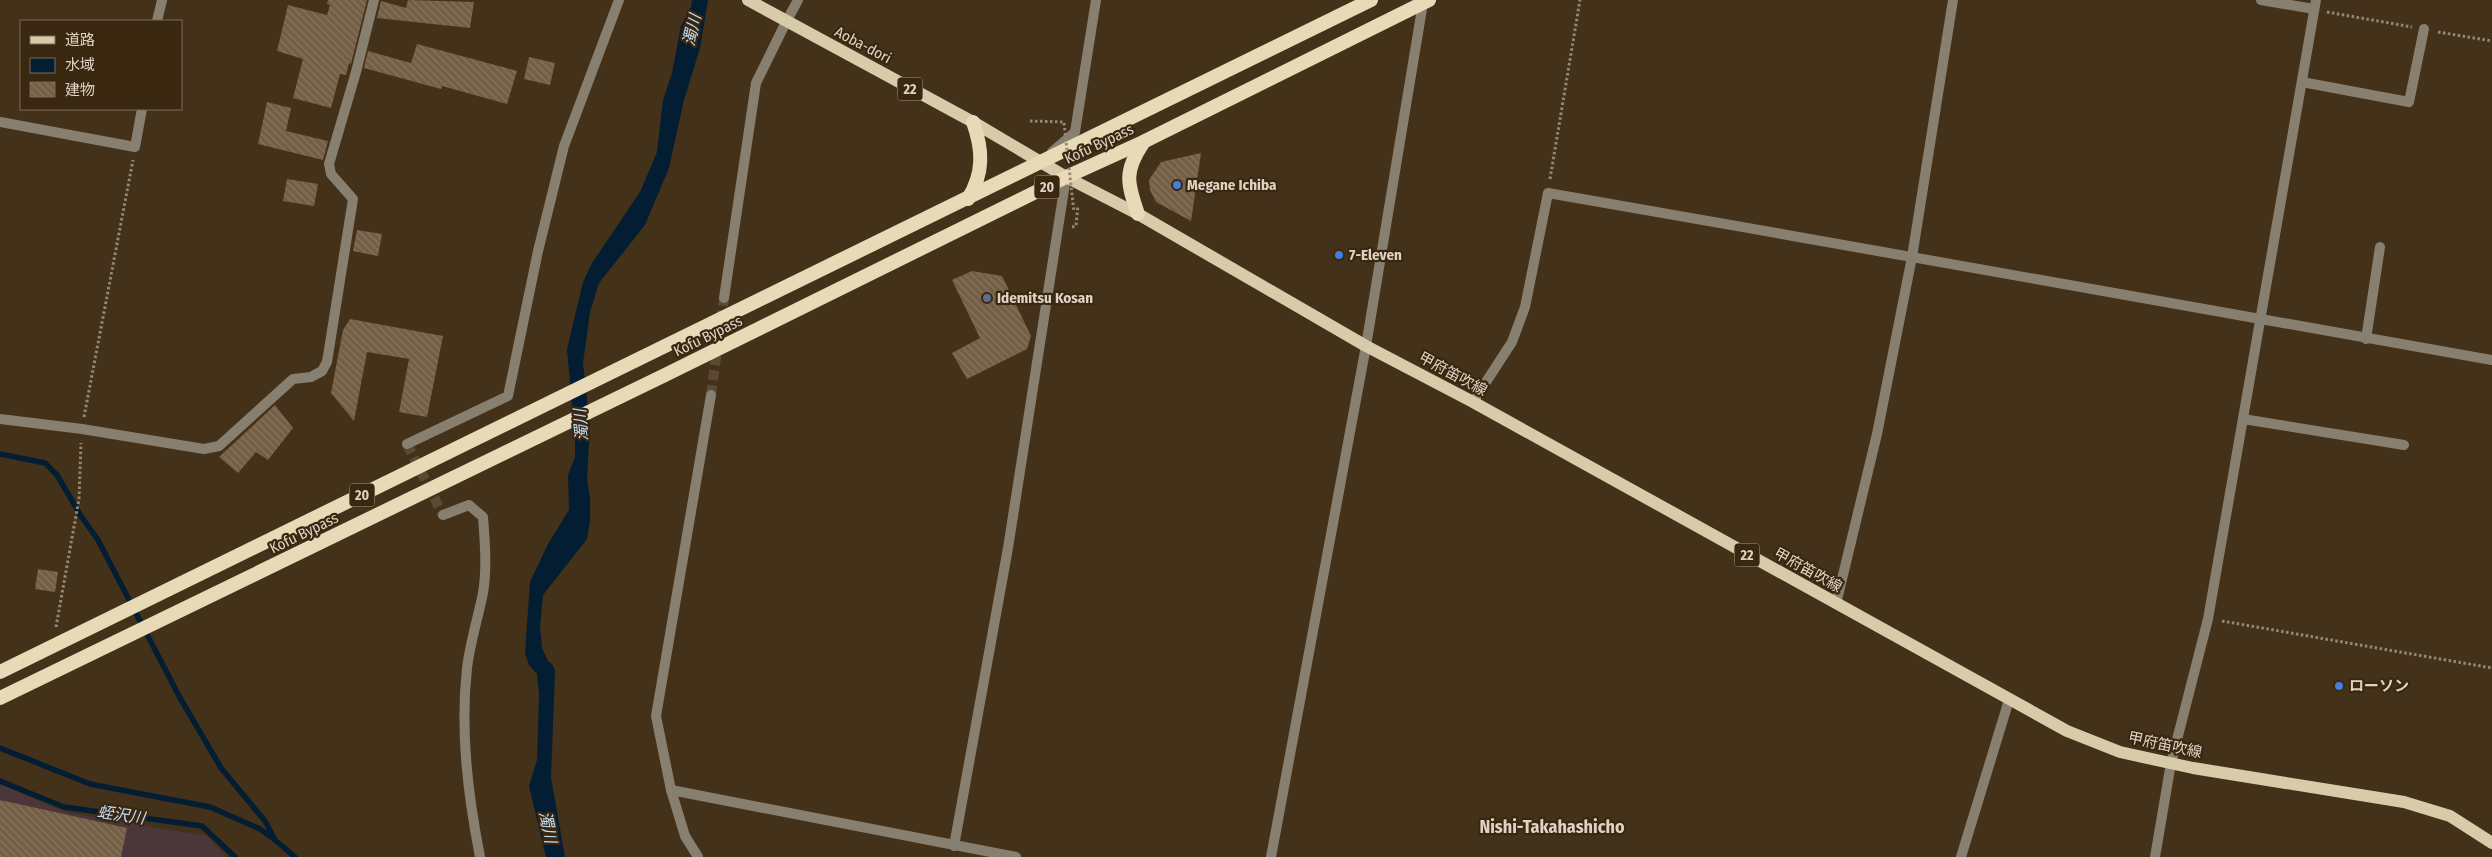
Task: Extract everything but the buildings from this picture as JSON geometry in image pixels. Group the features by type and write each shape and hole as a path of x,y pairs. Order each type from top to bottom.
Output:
{"highway":[{"name":"Kofu Bypass","path":"0,672 1371,0"},
{"name":"Kofu Bypass","path":"0,698 665,375 1066,177 1143,142 1426,2"},
{"path":"968,198 976,186 982,161 980,140 973,122"},
{"path":"1138,214 1132,195 1130,161 1143,142"}],"main road":[{"name":"Aoba-dori","path":"748,0 1042,161"},
{"name":"甲府笛吹線","path":"1042,161 1066,177 1138,214 1366,346 1473,402 2067,731 2120,752 2171,763 2404,802 2450,816 2492,843"}],"street":[{"path":"157,20 162,0"},
{"path":"0,419 82,429 204,449 218,446 293,379 311,377 322,372 328,362 353,198 331,174 329,164 356,72 374,0"},
{"path":"407,444 508,396 538,251 564,146 619,0"},
{"path":"724,298 756,83 782,19 798,0"},
{"path":"1042,161 1075,132 1096,0"},
{"path":"1836,604 1877,434 1912,257 1953,0"},
{"path":"2155,857 2171,763 2208,619 2315,5 2261,0"},
{"path":"1271,857 1366,346 1426,2"},
{"path":"2302,82 2409,102 2424,29"},
{"path":"0,122 135,147 142,110"},
{"path":"954,846 1008,548 1066,177"},
{"path":"1473,402 1512,342 1525,307 1548,193 2260,321 2492,360"},
{"path":"2366,339 2380,246"},
{"path":"698,857 685,836 671,790 656,716 711,395"},
{"path":"2243,419 2404,445"},
{"path":"443,515 469,505 483,517 485,541 483,591 467,667 464,723 467,786 480,857"},
{"path":"1961,857 2009,700"},
{"path":"671,790 1016,857"}],"path":[{"path":"1548,193 1580,0"},
{"path":"2315,5 2424,29 2492,41"},
{"path":"1030,121 1064,122 1074,212"},
{"path":"54,645 79,499 82,429 135,147"},
{"path":"2208,619 2492,668"}],"shaded area":[{"path":"0,784 65,812 207,836 226,857 0,857"}],"water":[{"name":"濁川","path":"692,0 708,0 700,48 684,100 669,168 645,225 599,283 590,312 583,363 590,426 587,479 590,499 590,520 587,539 543,595 540,627 542,648 555,670 551,778 565,857 546,857 529,786 537,760 539,695 537,674 529,665 525,653 530,582 548,544 569,510 568,475 575,457 575,438 567,349 583,282 592,263 640,192 657,152 663,100 672,73 681,26 691,7"}],"waterway":[{"path":"0,454 45,463 57,475 81,516 98,540 179,696 221,768 265,821 275,840 295,857"},
{"path":"0,748 90,784 210,807 260,829 274,839"},
{"name":"蛭沢川","path":"0,781 64,807 202,826 235,857"}],"tunnel":[{"path":"711,395 724,298"},
{"path":"407,444 443,515"}],"place":[{"name":"Megane Ichiba","path":"1177,185"},
{"name":"7-Eleven","path":"1339,255"},
{"name":"Idemitsu Kosan","path":"987,298"},
{"name":"ローソン","path":"2339,686"}],"district":[{"name":"Nishi-Takahashicho","path":"1552,827"}]}
